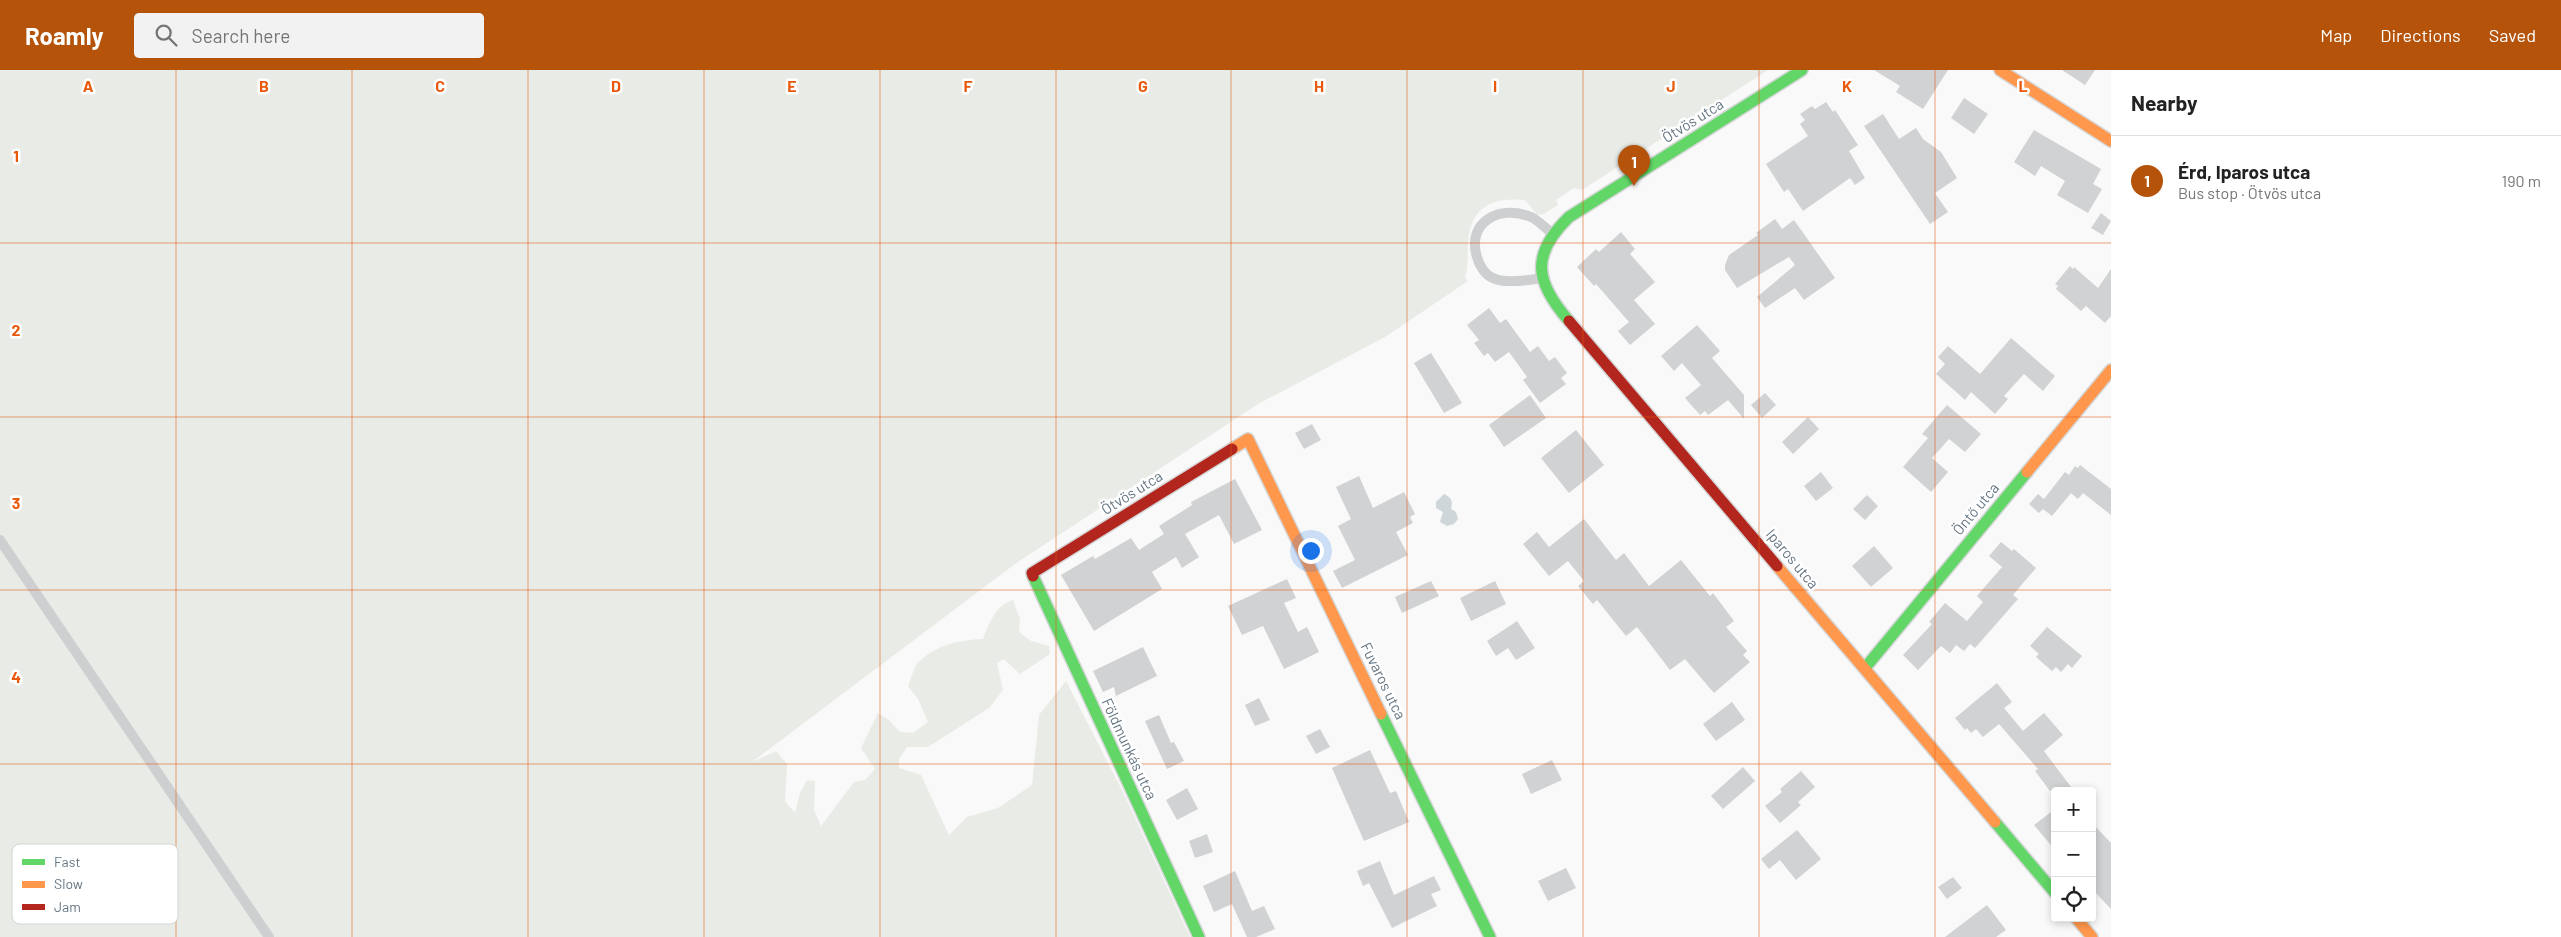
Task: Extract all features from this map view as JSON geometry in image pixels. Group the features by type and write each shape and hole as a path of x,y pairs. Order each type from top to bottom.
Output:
{"street":[{"name":"Ötvös utca","path":"1552,233 1570,217 1802,70"},
{"path":"2000,70 2111,141"},
{"path":"1542,278 1541,262 1552,233"},
{"name":"Iparos utca","path":"1542,278 1556,306 2051,888"},
{"name":"Öntő utca","path":"1865,668 2111,370"},
{"name":"Ötvös utca","path":"1032,573 1248,438"},
{"name":"Fuvaros utca","path":"1248,438 1490,937"},
{"name":"Földmunkás utca","path":"1032,573 1199,937"},
{"path":"2079,922 2092,937"}],"lane":[{"path":"1542,278 1522,282 1493,279 1480,265 1474,248 1476,232 1484,221 1500,214 1516,213 1531,217 1552,233"},
{"path":"0,540 269,937"}],"shaded area":[{"path":"0,70 1768,70 1582,190 1574,188 1556,200 1558,205 1544,214 1537,215 1525,200 1503,200 1485,206 1474,220 1470,230 1465,278 1468,281 1385,337 1258,404 1015,564 752,762 776,751 787,764 785,801 795,813 800,793 807,780 815,781 814,810 821,826 854,782 865,780 875,769 861,748 878,713 889,720 900,732 913,733 928,722 918,699 908,686 917,664 939,648 956,642 983,639 998,610 1007,602 1013,600 1020,619 1019,632 1031,641 1049,646 1050,654 1020,674 1004,659 997,663 1003,690 989,708 928,747 907,747 899,759 899,768 921,775 949,835 967,817 998,808 1032,785 1039,715 1066,681 1124,794 1190,937 0,937"},
{"path":"1444,494 1451,500 1451,509 1456,512 1458,519 1454,524 1447,526 1440,522 1443,512 1436,508 1436,502"}],"building":[{"path":"1874,70 1948,70 1923,109 1896,92 1900,86"},
{"path":"2062,70 2095,70 2085,85"},
{"path":"1964,98 1988,114 1974,134 1951,118"},
{"path":"1826,102 1833,112 1835,110 1858,145 1849,151 1865,178 1855,185 1850,178 1803,211 1788,189 1784,192 1766,164 1808,136 1800,124 1805,120 1800,114 1812,106 1815,109"},
{"path":"1883,114 1899,139 1916,128 1923,139 1941,152 1957,178 1935,193 1948,212 1930,224 1864,126"},
{"path":"2034,130 2101,169 2093,184 2102,189 2088,213 2057,195 2065,181 2041,166 2035,176 2014,162"},
{"path":"2101,213 2111,221 2103,235 2091,228"},
{"path":"1775,219 1782,229 1794,220 1835,278 1804,300 1795,288 1765,308 1757,297 1795,265 1789,257 1737,288 1725,270 1725,265 1729,255 1758,235 1756,233"},
{"path":"1621,232 1635,249 1630,254 1655,282 1634,300 1655,324 1630,345 1618,331 1629,322 1596,284 1594,286 1577,267 1596,249 1599,252"},
{"path":"2070,266 2073,269 2074,267 2098,288 2111,269 2111,316 2105,323 2086,306 2081,311 2056,289 2058,286 2055,284"},
{"path":"1489,308 1500,323 1506,319 1530,352 1538,346 1549,361 1555,357 1567,373 1561,378 1566,384 1540,403 1523,380 1527,377 1509,352 1495,362 1488,353 1484,356 1474,343 1479,340 1467,325"},
{"path":"1697,325 1720,351 1712,358 1744,395 1744,419 1728,400 1708,415 1705,411 1700,415 1685,398 1701,385 1682,363 1674,371 1661,356"},
{"path":"2011,338 2055,376 2043,391 2024,374 2004,396 2008,399 1995,414 1971,392 1965,400 1936,374 1945,364 1938,357 1948,346 1980,374"},
{"path":"1431,353 1462,403 1444,413 1414,363"},
{"path":"1765,393 1776,405 1762,418 1751,405"},
{"path":"1530,395 1546,418 1504,447 1489,425"},
{"path":"1947,405 1981,434 1965,452 1949,439 1932,458 1948,472 1931,492 1903,467 1928,438 1922,434"},
{"path":"1808,417 1819,429 1793,454 1782,442"},
{"path":"1312,424 1321,440 1304,449 1295,433"},
{"path":"1576,430 1604,465 1569,493 1541,458"},
{"path":"2080,465 2111,489 2111,515 2083,493 2078,499 2071,493 2052,516 2043,509 2039,513 2029,504 2038,494 2044,499 2065,472 2069,475 2075,466 2078,468"},
{"path":"1821,472 1833,488 1816,501 1804,486"},
{"path":"1359,476 1373,508 1404,492 1415,514 1410,517 1413,523 1396,532 1408,555 1342,588 1333,571 1355,560 1338,526 1351,519 1336,487"},
{"path":"1235,479 1262,530 1234,544 1219,515 1185,534 1199,557 1182,568 1176,557 1152,572 1162,589 1094,631 1061,575 1093,556 1095,559 1131,538 1139,550 1164,534 1159,526 1192,505 1191,502"},
{"path":"1867,495 1878,506 1865,520 1853,509"},
{"path":"1584,519 1616,560 1624,553 1649,586 1681,560 1710,596 1713,593 1734,621 1726,627 1747,651 1743,655 1750,662 1714,693 1685,659 1670,670 1637,627 1626,636 1597,600 1593,604 1578,586 1584,581 1568,561 1549,576 1523,544 1537,532 1549,547"},
{"path":"2001,542 2012,551 2014,549 2036,568 2013,595 2018,599 1975,648 1970,644 1964,651 1956,645 1950,653 1941,646 1918,670 1903,655 1932,624 1929,622 1945,603 1967,621 1983,602 1977,596 2002,567 1989,556"},
{"path":"1874,546 1893,568 1871,587 1852,566"},
{"path":"1287,579 1296,598 1284,603 1298,632 1307,627 1319,652 1284,669 1263,626 1242,635 1228,606"},
{"path":"1431,581 1439,596 1402,613 1395,597"},
{"path":"1495,581 1506,604 1471,621 1460,598"},
{"path":"1517,621 1535,648 1516,660 1508,648 1496,656 1487,641"},
{"path":"2047,627 2082,656 2072,668 2068,664 2061,672 2056,667 2052,671 2036,657 2039,654 2030,646"},
{"path":"1143,647 1157,676 1116,696 1114,687 1103,692 1093,671"},
{"path":"1997,683 2012,702 2004,708 2023,731 2044,713 2063,735 2044,751 2071,787 2051,787 2050,791 2035,771 2038,769 1999,724 1983,737 1976,729 1971,733 1967,728 1965,730 1955,718"},
{"path":"1259,698 1270,720 1255,726 1245,705"},
{"path":"1732,702 1745,720 1716,741 1703,724"},
{"path":"1159,715 1171,743 1174,742 1184,761 1167,769 1145,721"},
{"path":"1320,729 1330,747 1316,754 1306,736"},
{"path":"1370,750 1390,793 1396,791 1409,822 1364,841 1332,768"},
{"path":"1552,760 1562,780 1531,794 1522,774"},
{"path":"1743,767 1755,781 1723,809 1711,796"},
{"path":"1801,771 1815,787 1798,802 1801,805 1780,823 1765,806 1782,792 1780,789"},
{"path":"1187,788 1198,809 1177,820 1166,800"},
{"path":"2051,812 2051,845 2034,825"},
{"path":"2096,827 2111,843 2111,909 2096,893"},
{"path":"1797,830 1821,859 1796,880 1780,860 1769,869 1761,859"},
{"path":"1207,834 1213,852 1195,858 1189,841"},
{"path":"1380,861 1394,895 1434,876 1441,890 1431,894 1437,906 1392,928 1369,883 1363,886 1357,871"},
{"path":"1566,868 1576,888 1548,901 1538,881"},
{"path":"1235,871 1252,911 1264,906 1275,929 1256,937 1247,937 1232,904 1214,912 1203,886"},
{"path":"1953,877 1962,888 1947,899 1938,887"},
{"path":"1987,905 2006,930 1996,937 1945,937"}],"traffic: fast":[{"path":"1569,321 1549,294 1542,269 1543,256 1556,231 1569,217 1802,70"},
{"path":"1865,668 2027,472"},
{"path":"1033,576 1199,937"},
{"path":"1381,714 1490,937"},
{"path":"1995,822 2051,888"}],"traffic: slow":[{"path":"2000,70 2111,141"},
{"path":"2027,472 2111,370"},
{"path":"1232,449 1248,439 1381,714"},
{"path":"1777,566 1995,822"},
{"path":"2079,922 2092,937"}],"traffic: jam":[{"path":"1569,321 1777,566"},
{"path":"1033,576 1032,573 1232,449"}],"place":[{"name":"Érd, Iparos utca","path":"1634,186"}]}
